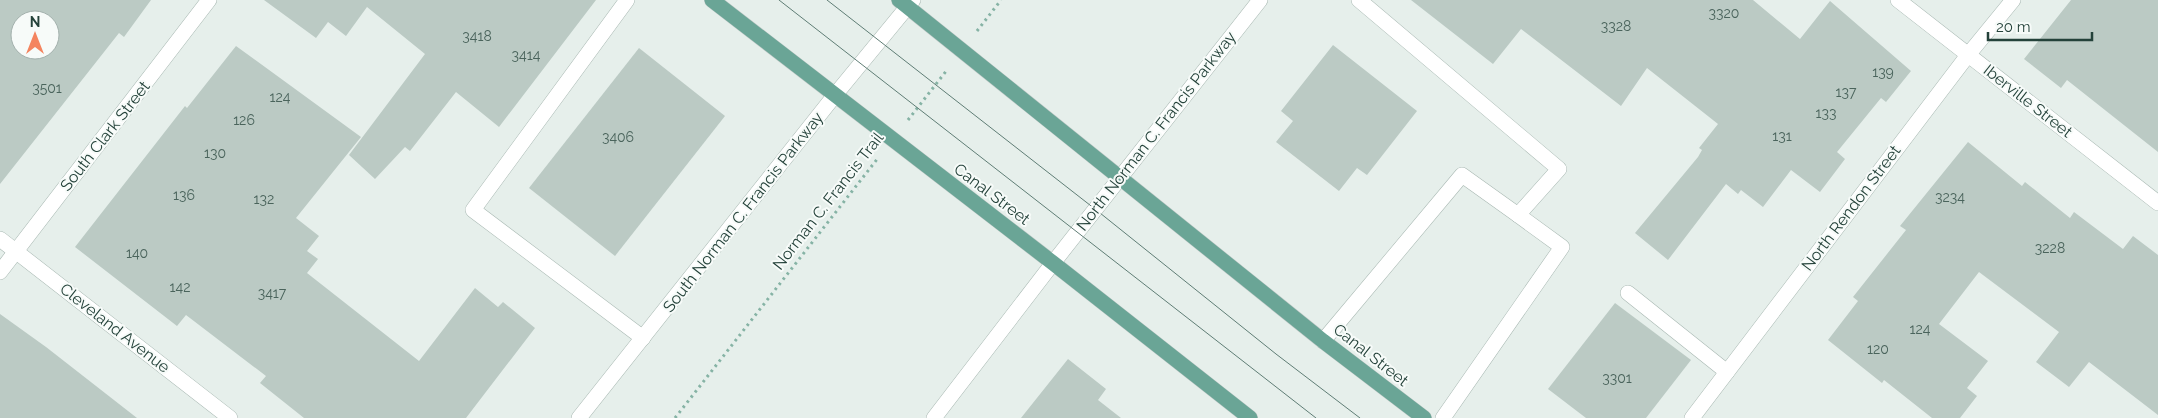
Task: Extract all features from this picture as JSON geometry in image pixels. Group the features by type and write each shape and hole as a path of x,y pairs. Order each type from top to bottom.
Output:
{"main road":[{"name":"Canal Street","path":"712,0 1053,263 1250,418"},
{"name":"Canal Street","path":"907,2 962,50 1323,341 1424,418"}],"street":[{"name":"South Clark Street","path":"0,272 209,0"},
{"path":"626,0 473,210 643,338"},
{"name":"North Norman C. Francis Parkway","path":"1053,263 1260,0"},
{"path":"1359,0 1559,169 1518,215"},
{"name":"Iberville Street","path":"1898,0 2158,203"},
{"name":"North Rendon Street","path":"1692,418 1968,55 2013,0"},
{"name":"South Norman C. Francis Parkway","path":"579,418 907,2"},
{"path":"1323,341 1462,175 1562,247 1443,418"},
{"name":"Cleveland Avenue","path":"0,239 230,418"},
{"path":"934,418 1053,263"},
{"path":"1628,293 1727,372"}],"path":[{"name":"Norman C. Francis Trail","path":"675,418 1001,0"}],"building":[{"path":"0,0 151,0 124,37 119,33 0,184"},
{"path":"264,0 596,0 499,127 456,92 410,151 405,147 375,179 349,155 425,54 367,7 346,36 328,22 316,38"},
{"path":"1411,0 1753,0 1800,39 1830,1 1911,71 1886,102 1881,98 1837,152 1845,159 1820,192 1791,170 1763,207 1741,190 1738,194 1726,184 1668,260 1635,233 1698,157 1702,150 1699,148 1718,124 1647,68 1621,106 1521,29 1493,64"},
{"path":"2071,0 2158,0 2158,152 2067,80 2061,88 2024,59"},
{"path":"1333,45 1417,111 1367,175 1357,168 1339,191 1276,142 1293,121 1281,111"},
{"path":"236,46 361,137 296,218 319,236 307,251 318,259 307,273 419,361 475,288 498,307 503,302 535,328 466,418 304,418 260,383 266,376 186,315 177,326 75,247 185,106 187,108"},
{"path":"639,48 725,116 615,256 529,188"},
{"path":"1968,142 2022,186 2025,182 2070,218 2074,212 2123,249 2133,236 2158,255 2158,415 2089,362 2069,387 2036,362 2059,332 1979,272 1939,324 1988,361 1967,388 1977,396 1960,418 1932,418 1884,380 1882,383 1828,340 1858,301 1853,297 1906,230 1900,226"},
{"path":"1615,303 1691,360 1646,418 1586,418 1548,389"},
{"path":"0,314 46,347 137,418 0,418"},
{"path":"1068,359 1106,389 1098,400 1121,418 1021,418"}],"tram line":[{"path":"779,0 1316,418"},
{"path":"827,0 1360,418"}]}
